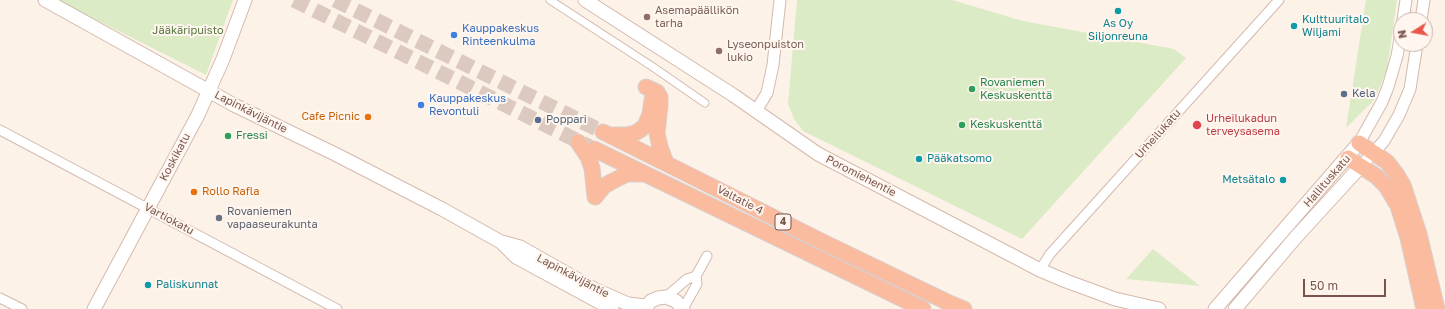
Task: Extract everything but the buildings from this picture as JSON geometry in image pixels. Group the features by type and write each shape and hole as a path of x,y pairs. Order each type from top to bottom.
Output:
{"highway":[{"name":"Valtatie 4","path":"666,163 657,133 660,97 657,92 646,87 649,91 651,104 650,114 645,126 634,133 606,134 833,247 964,309"},
{"path":"578,142 588,157 592,168 595,197 604,186 619,177 627,174 644,174"},
{"path":"1359,143 1387,162 1398,175 1403,185 1419,234 1437,309"},
{"name":"Valtatie 4","path":"594,150 923,309"},
{"path":"1348,158 1376,176 1386,186 1398,206 1408,238 1424,309"}],"main road":[{"name":"Lapinkävijäntie","path":"45,0 234,105 409,191 501,242 516,256 612,309"},
{"name":"Poromiehentie","path":"585,0 756,111 818,154 1040,270 1115,299 1159,309"},
{"name":"Koskikatu","path":"94,309 198,114 223,59 242,6"},
{"name":"Hallituskatu","path":"1215,309 1348,158 1359,143"},
{"name":"Hallituskatu","path":"1235,309 1296,237 1361,166"},
{"name":"Lapinkävijäntie","path":"501,242 520,247 594,289 628,304 645,307"},
{"path":"645,307 654,299 666,297 676,301 683,309"}],"street":[{"path":"550,0 653,67 705,103"},
{"path":"756,111 767,93 773,65 780,0"},
{"name":"Urheilukatu","path":"1040,270 1050,254 1278,0"},
{"path":"1404,12 1406,0"},
{"path":"1422,12 1424,0"},
{"name":"Hallituskatu","path":"1359,143 1388,87 1398,52"},
{"name":"Hallituskatu","path":"1361,166 1384,140 1399,115 1410,89 1416,52"},
{"name":"Vartiokatu","path":"0,130 337,309"},
{"path":"683,309 696,284 696,276 706,256"},
{"path":"666,297 687,279 696,276"},
{"path":"0,298 22,309"}],"green space":[{"name":"Jääkäripuisto","path":"57,0 233,0 206,75"},
{"name":"Keskuskenttä","path":"797,0 952,0 1023,21 1174,49 1186,58 1022,239 803,131 794,119 788,104"},
{"path":"1366,0 1397,0 1395,12 1393,12 1393,28 1387,69 1375,99 1346,128"},
{"path":"1153,249 1200,286 1126,279"}],"tunnel":[{"path":"294,0 590,147"},
{"path":"335,0 603,132"}],"place":[{"name":"As Oy Siljonreuna","path":"1118,11"},
{"name":"Asemapäällikön tarha","path":"647,17"},
{"name":"Kulttuuritalo Wiljami","path":"1294,26"},
{"name":"Kauppakeskus Rinteenkulma","path":"454,35"},
{"name":"Lyseonpuiston lukio","path":"719,51"},
{"name":"Rovaniemen Keskuskenttä","path":"972,89"},
{"name":"Kela","path":"1344,94"},
{"name":"Kauppakeskus Revontuli","path":"421,105"},
{"name":"Cafe Picnic","path":"368,117"},
{"name":"Poppari","path":"538,120"},
{"name":"Keskuskenttä","path":"962,125"},
{"name":"Urheilukadun terveysasema","path":"1197,125"},
{"name":"Fressi","path":"228,136"},
{"name":"Pääkatsomo","path":"919,159"},
{"name":"Metsätalo","path":"1283,180"},
{"name":"Rollo Rafla","path":"194,192"},
{"name":"Rovaniemen vapaaseurakunta","path":"219,218"},
{"name":"Paliskunnat","path":"148,285"}]}
